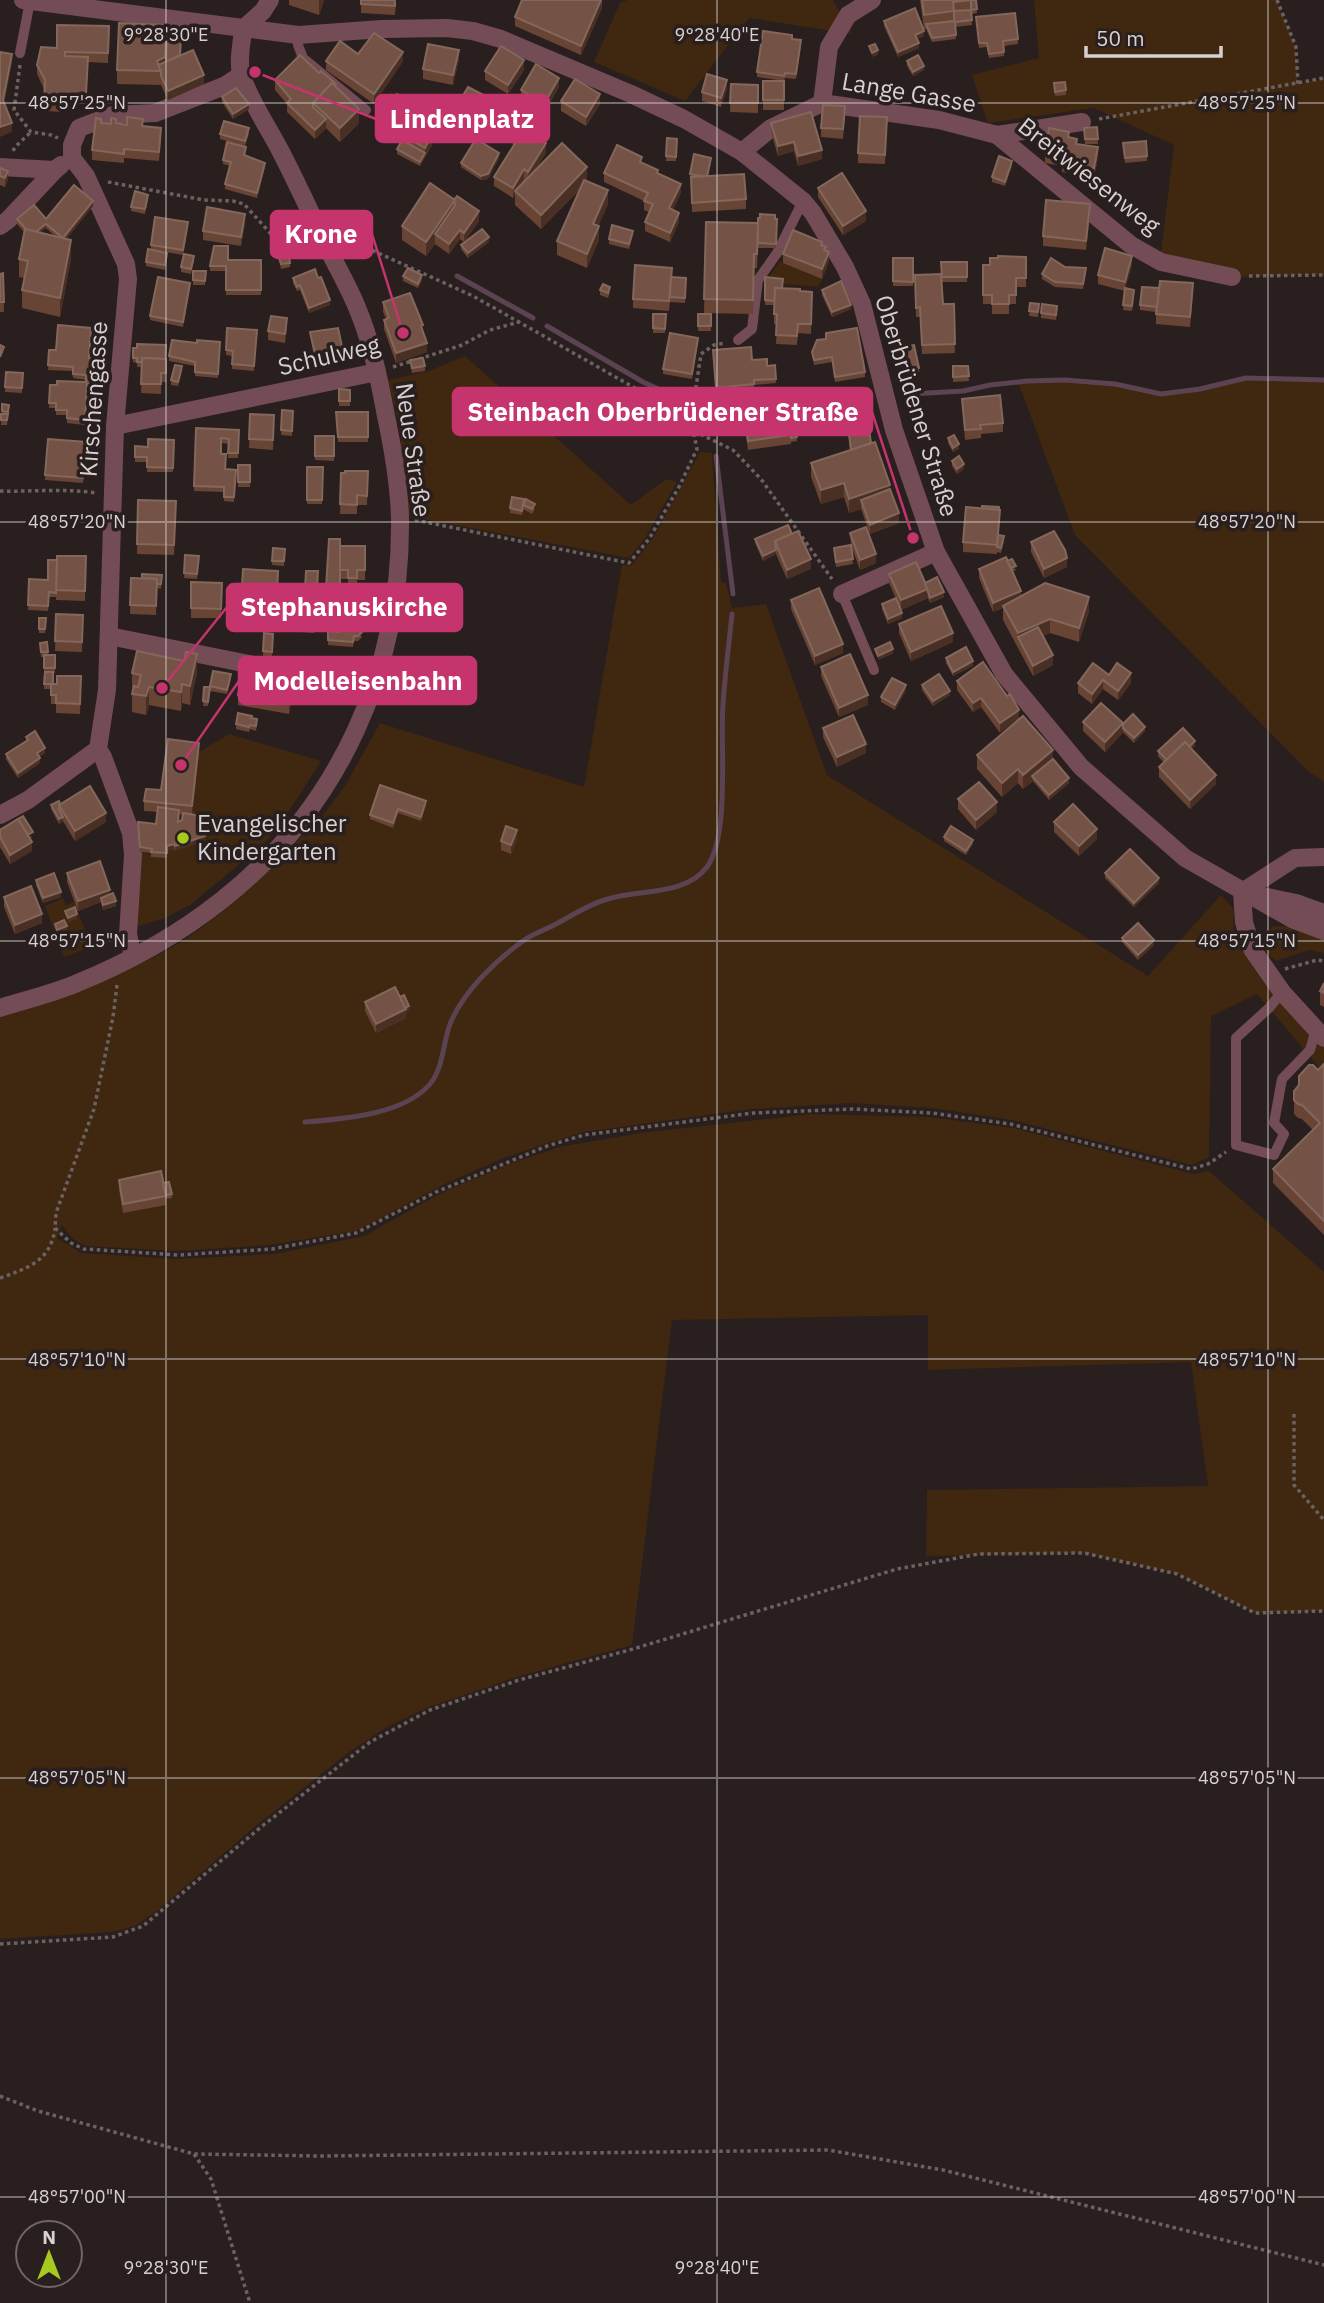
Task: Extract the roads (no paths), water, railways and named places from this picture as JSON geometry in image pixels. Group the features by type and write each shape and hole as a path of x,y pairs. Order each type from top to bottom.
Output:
{"street":[{"path":"243,29 263,11 270,0"},
{"path":"822,103 829,47 848,15 872,0"},
{"name":"Oberbrüdener Straße","path":"37,1 298,35 447,27 473,31 501,39 631,94 684,119 742,152 803,201 845,268 862,304 894,430 936,552 1004,674 1081,767 1185,858 1292,919 1324,931"},
{"name":"Neue Straße","path":"0,1008 73,985 168,938 223,899 270,858 301,823 341,760 373,689 395,606 400,517 392,445 377,372 356,304 241,75 243,29"},
{"path":"0,226 72,152 79,128 113,115 155,113 224,86 241,75"},
{"name":"Lange Gasse","path":"742,152 771,128 822,103 939,120 997,135 1082,122"},
{"name":"Breitwiesenweg","path":"997,135 1131,245 1161,262 1232,276"},
{"name":"Kirschengasse","path":"72,152 86,176 126,264 128,279 115,426 107,690 98,749"},
{"path":"0,167 55,170"},
{"name":"Schulweg","path":"115,426 377,372"},
{"path":"842,594 936,552"},
{"path":"109,636 373,689"},
{"path":"0,815 28,800 98,749 131,833 133,855 128,934 133,957"},
{"path":"1320,1033 1282,992 1252,949 1244,922 1242,892 1294,858 1324,857"},
{"name":"Oberbrüdener Straße","path":"1242,892 1296,903 1324,914"}],"lane":[{"path":"20,53 37,1"},
{"path":"298,35 298,45 303,58 366,110"},
{"path":"738,340 752,329 758,279 777,253 803,201"},
{"path":"842,594 874,670"},
{"path":"1282,992 1269,1009 1236,1038 1236,1145 1274,1155 1284,1135 1274,1123 1282,1079 1310,1050 1320,1033"}],"waterway":[{"path":"457,276 533,318"},
{"path":"547,326 643,382 676,397"},
{"path":"911,394 963,391 1027,381 1065,380 1115,384 1161,394 1200,389 1246,378 1324,380"},
{"path":"706,411 735,412 834,397"},
{"path":"716,456 733,594"},
{"path":"305,1122 372,1114 405,1103 430,1084 438,1071 450,1024 463,1000 481,978 512,949 530,936 594,904 687,883 707,867 719,834 723,704 732,614"}],"place":[{"name":"Lindenplatz","path":"255,72"},
{"name":"Krone","path":"403,333"},
{"name":"Steinbach Oberbrüdener Straße","path":"913,538"},
{"name":"Stephanuskirche","path":"162,688"},
{"name":"Modelleisenbahn","path":"181,765"},
{"name":"Evangelischer Kindergarten","path":"183,838"}]}
